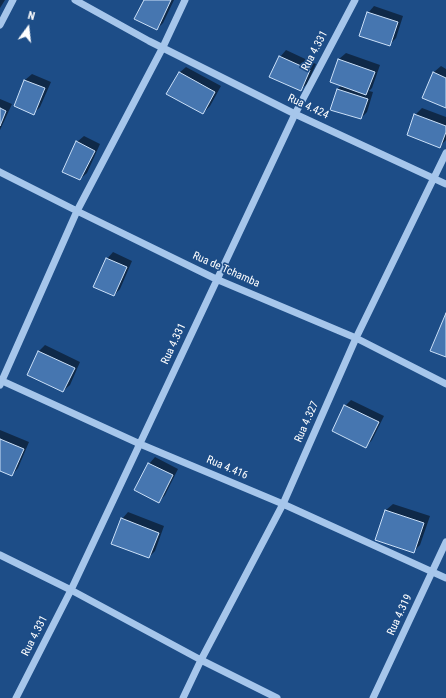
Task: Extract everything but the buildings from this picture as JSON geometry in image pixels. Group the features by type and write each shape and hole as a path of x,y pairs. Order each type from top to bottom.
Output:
{"street":[{"path":"0,25 13,0"},
{"name":"Rua 4.424","path":"75,0 149,41 295,114 446,184"},
{"path":"1,382 77,211 163,47 185,0"},
{"name":"Rua 4.331","path":"16,698 140,444 216,279 295,114 355,0"},
{"name":"Rua 4.327","path":"183,698 201,660 283,504 356,338 446,154"},
{"name":"Rua de Tchamba","path":"0,172 216,279 356,338 446,384"},
{"name":"Rua 4.416","path":"1,382 140,444 283,504 446,578"},
{"name":"Rua 4.319","path":"373,698 446,542"},
{"path":"0,556 70,590 201,660 277,698"}]}
